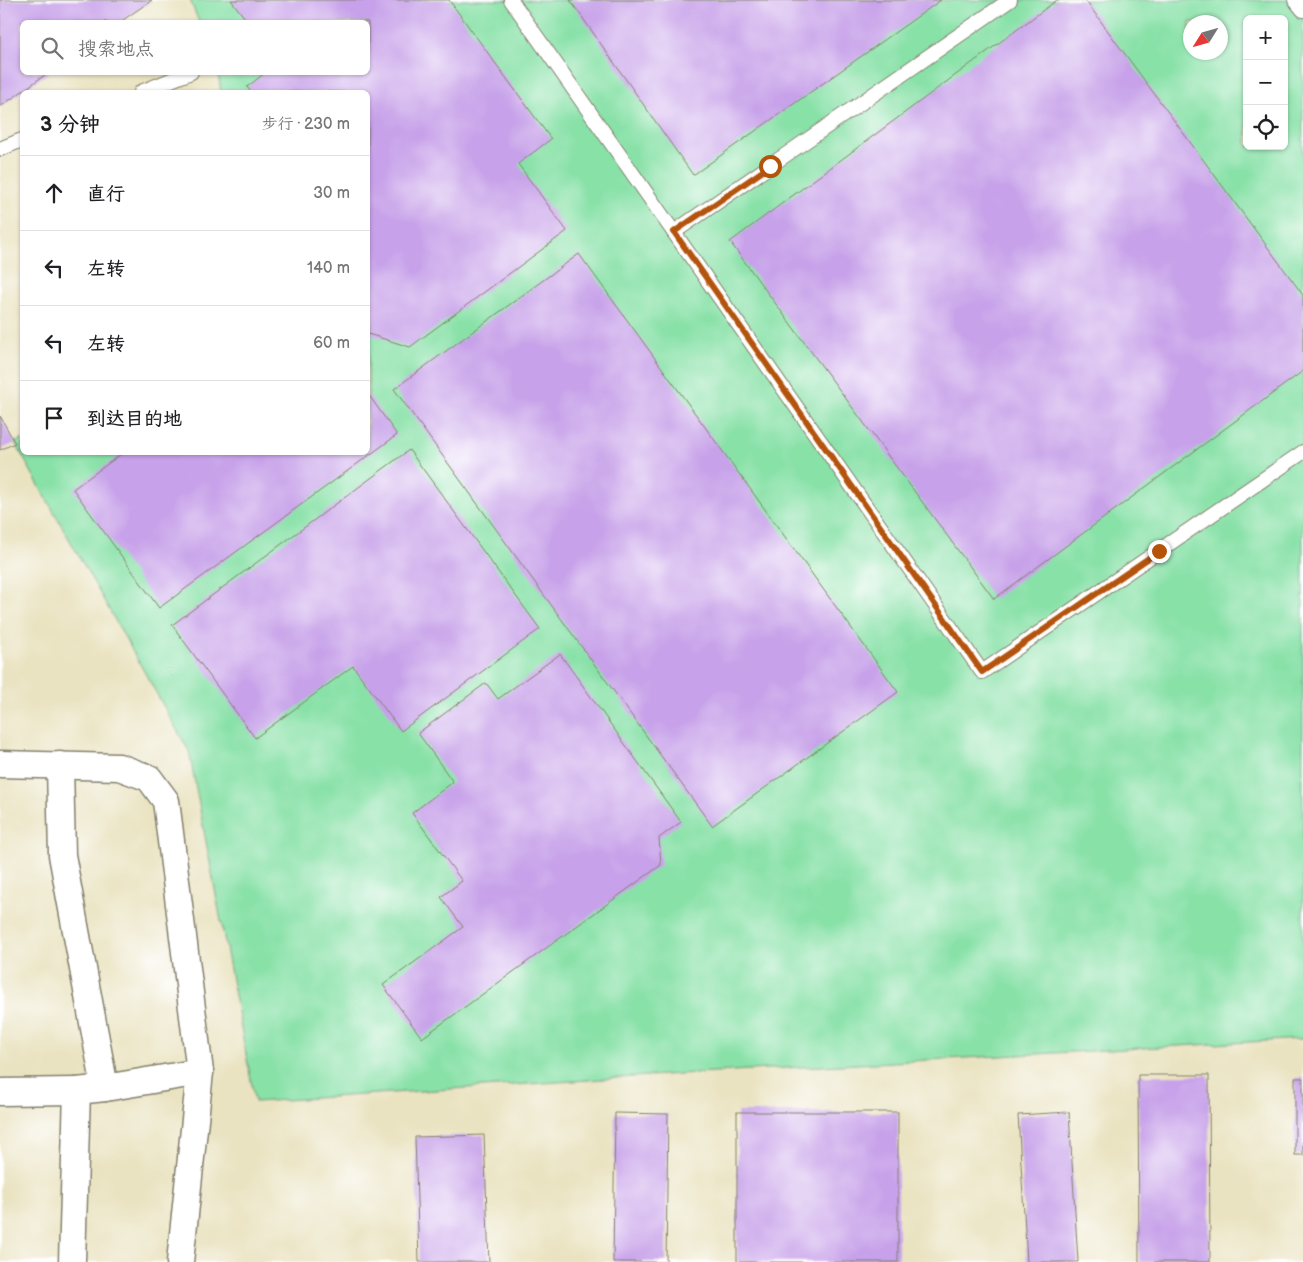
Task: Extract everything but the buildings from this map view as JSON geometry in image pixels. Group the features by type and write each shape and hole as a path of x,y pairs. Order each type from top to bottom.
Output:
{"street":[{"path":"0,764 119,767 149,778 166,801 200,1072 180,1262"},
{"path":"60,765 62,855 105,1088"},
{"path":"0,1092 77,1091 200,1072"},
{"path":"72,1262 77,1091"}],"lane":[{"path":"512,0 982,672 1303,452"},
{"path":"674,232 1010,0"},
{"path":"1295,0 1303,10"},
{"path":"146,90 184,75"},
{"path":"0,149 20,141"}],"green space":[{"path":"190,0 1295,0 1303,9 1303,1039 679,1074 255,1102 189,751 22,455 370,455 370,90 221,90 218,75 370,75 370,20 198,20"},
{"path":"20,440 20,452 15,443"}],"route":[{"path":"770,166 674,232 982,672 1159,551"}]}
